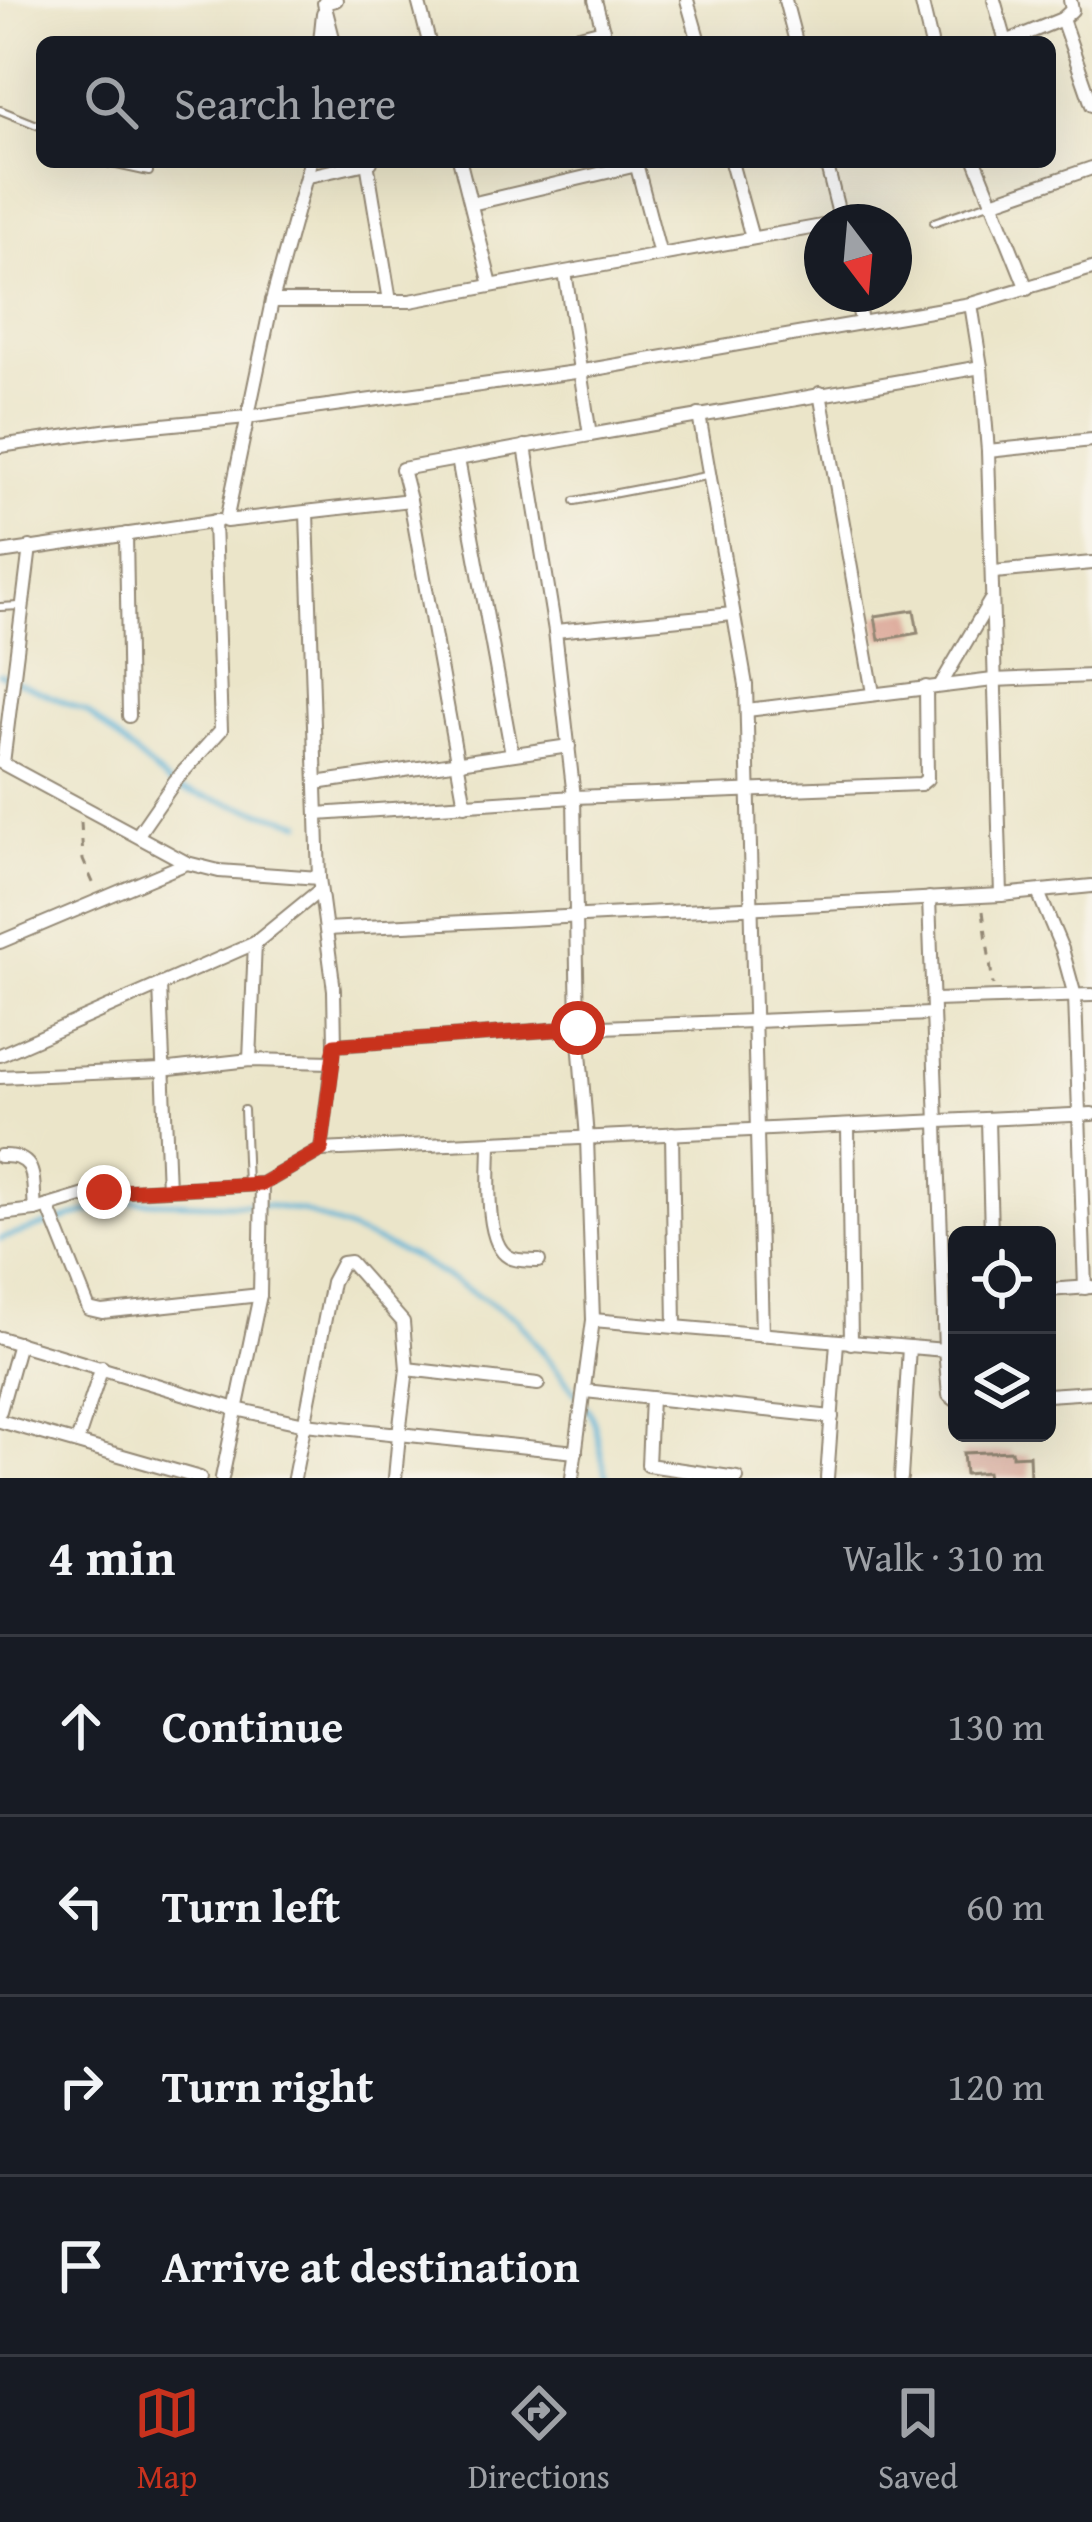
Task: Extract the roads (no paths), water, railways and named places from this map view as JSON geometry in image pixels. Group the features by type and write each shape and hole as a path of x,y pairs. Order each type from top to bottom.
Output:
{"street":[{"path":"418,0 427,36"},
{"path":"595,0 604,36"},
{"path":"687,0 697,36"},
{"path":"785,0 794,36"},
{"path":"921,0 930,36"},
{"path":"994,0 1004,36"},
{"path":"1021,36 1062,20 1072,10 1070,0"},
{"path":"321,36 328,1"},
{"path":"328,1 333,36"},
{"path":"1062,20 1092,105"},
{"path":"369,168 390,301"},
{"path":"462,168 491,286"},
{"path":"471,204 620,168"},
{"path":"637,168 660,255"},
{"path":"733,168 752,238"},
{"path":"828,168 836,204"},
{"path":"978,168 1027,289"},
{"path":"992,202 1092,168"},
{"path":"139,833 172,786 217,736 222,723 220,521 309,169"},
{"path":"272,301 390,301 804,229"},
{"path":"0,446 248,418 583,371 971,304 1092,268"},
{"path":"566,272 590,435"},
{"path":"971,304 988,451 1001,895"},
{"path":"859,312 861,320"},
{"path":"465,805 402,469 981,367"},
{"path":"820,392 873,693"},
{"path":"699,415 746,710 762,1335"},
{"path":"988,451 1092,440"},
{"path":"525,446 555,631 574,797 578,1028 593,1320 572,1478"},
{"path":"458,459 512,754"},
{"path":"0,553 410,500"},
{"path":"307,513 320,884 334,990 335,1045 321,1150"},
{"path":"126,534 129,716"},
{"path":"30,548 2,762 187,863 320,884"},
{"path":"994,572 1092,563"},
{"path":"317,814 574,797 921,784 927,779 933,687 994,595"},
{"path":"555,631 734,614"},
{"path":"746,710 993,680 1092,676"},
{"path":"316,783 569,746"},
{"path":"0,942 187,863"},
{"path":"0,1055 255,943 320,884"},
{"path":"326,929 1001,895 1092,886"},
{"path":"1037,892 1062,949 1075,996 1076,1114 1089,1287 1056,1290"},
{"path":"929,898 936,1121 948,1273"},
{"path":"250,1060 255,943"},
{"path":"160,985 168,1189"},
{"path":"335,1045 1092,995"},
{"path":"0,1077 161,1070 250,1060 332,1062"},
{"path":"0,1214 45,1211 92,1193 256,1188 321,1150 1092,1114"},
{"path":"988,1118 991,1226"},
{"path":"826,1478 844,1342 848,1127"},
{"path":"672,1133 675,1326"},
{"path":"490,1143 491,1220 497,1243 514,1260 539,1261"},
{"path":"0,1156 18,1155 31,1168 85,1304 95,1311 260,1295"},
{"path":"221,1478 260,1295 256,1188"},
{"path":"294,1478 332,1282 346,1261 403,1322 407,1369 395,1478"},
{"path":"948,1319 948,1384"},
{"path":"593,1320 945,1350"},
{"path":"0,1338 236,1409 305,1424 576,1448"},
{"path":"0,1411 19,1343"},
{"path":"901,1478 909,1347"},
{"path":"77,1442 102,1367"},
{"path":"407,1369 538,1384"},
{"path":"1056,1394 1092,1392"},
{"path":"585,1395 832,1417"},
{"path":"651,1398 648,1466 736,1478"},
{"path":"0,1420 77,1442 143,1471 200,1478"}],"lane":[{"path":"0,110 36,125"},
{"path":"131,168 149,172"},
{"path":"934,222 992,202"},
{"path":"575,501 710,476"},
{"path":"0,608 24,605"},
{"path":"244,1110 256,1188"}],"waterway":[{"path":"0,674 87,712 174,788 302,823"},
{"path":"0,1239 123,1201 264,1205 303,1211 411,1256 517,1319 578,1396"},
{"path":"585,1405 594,1421 608,1478"}]}
